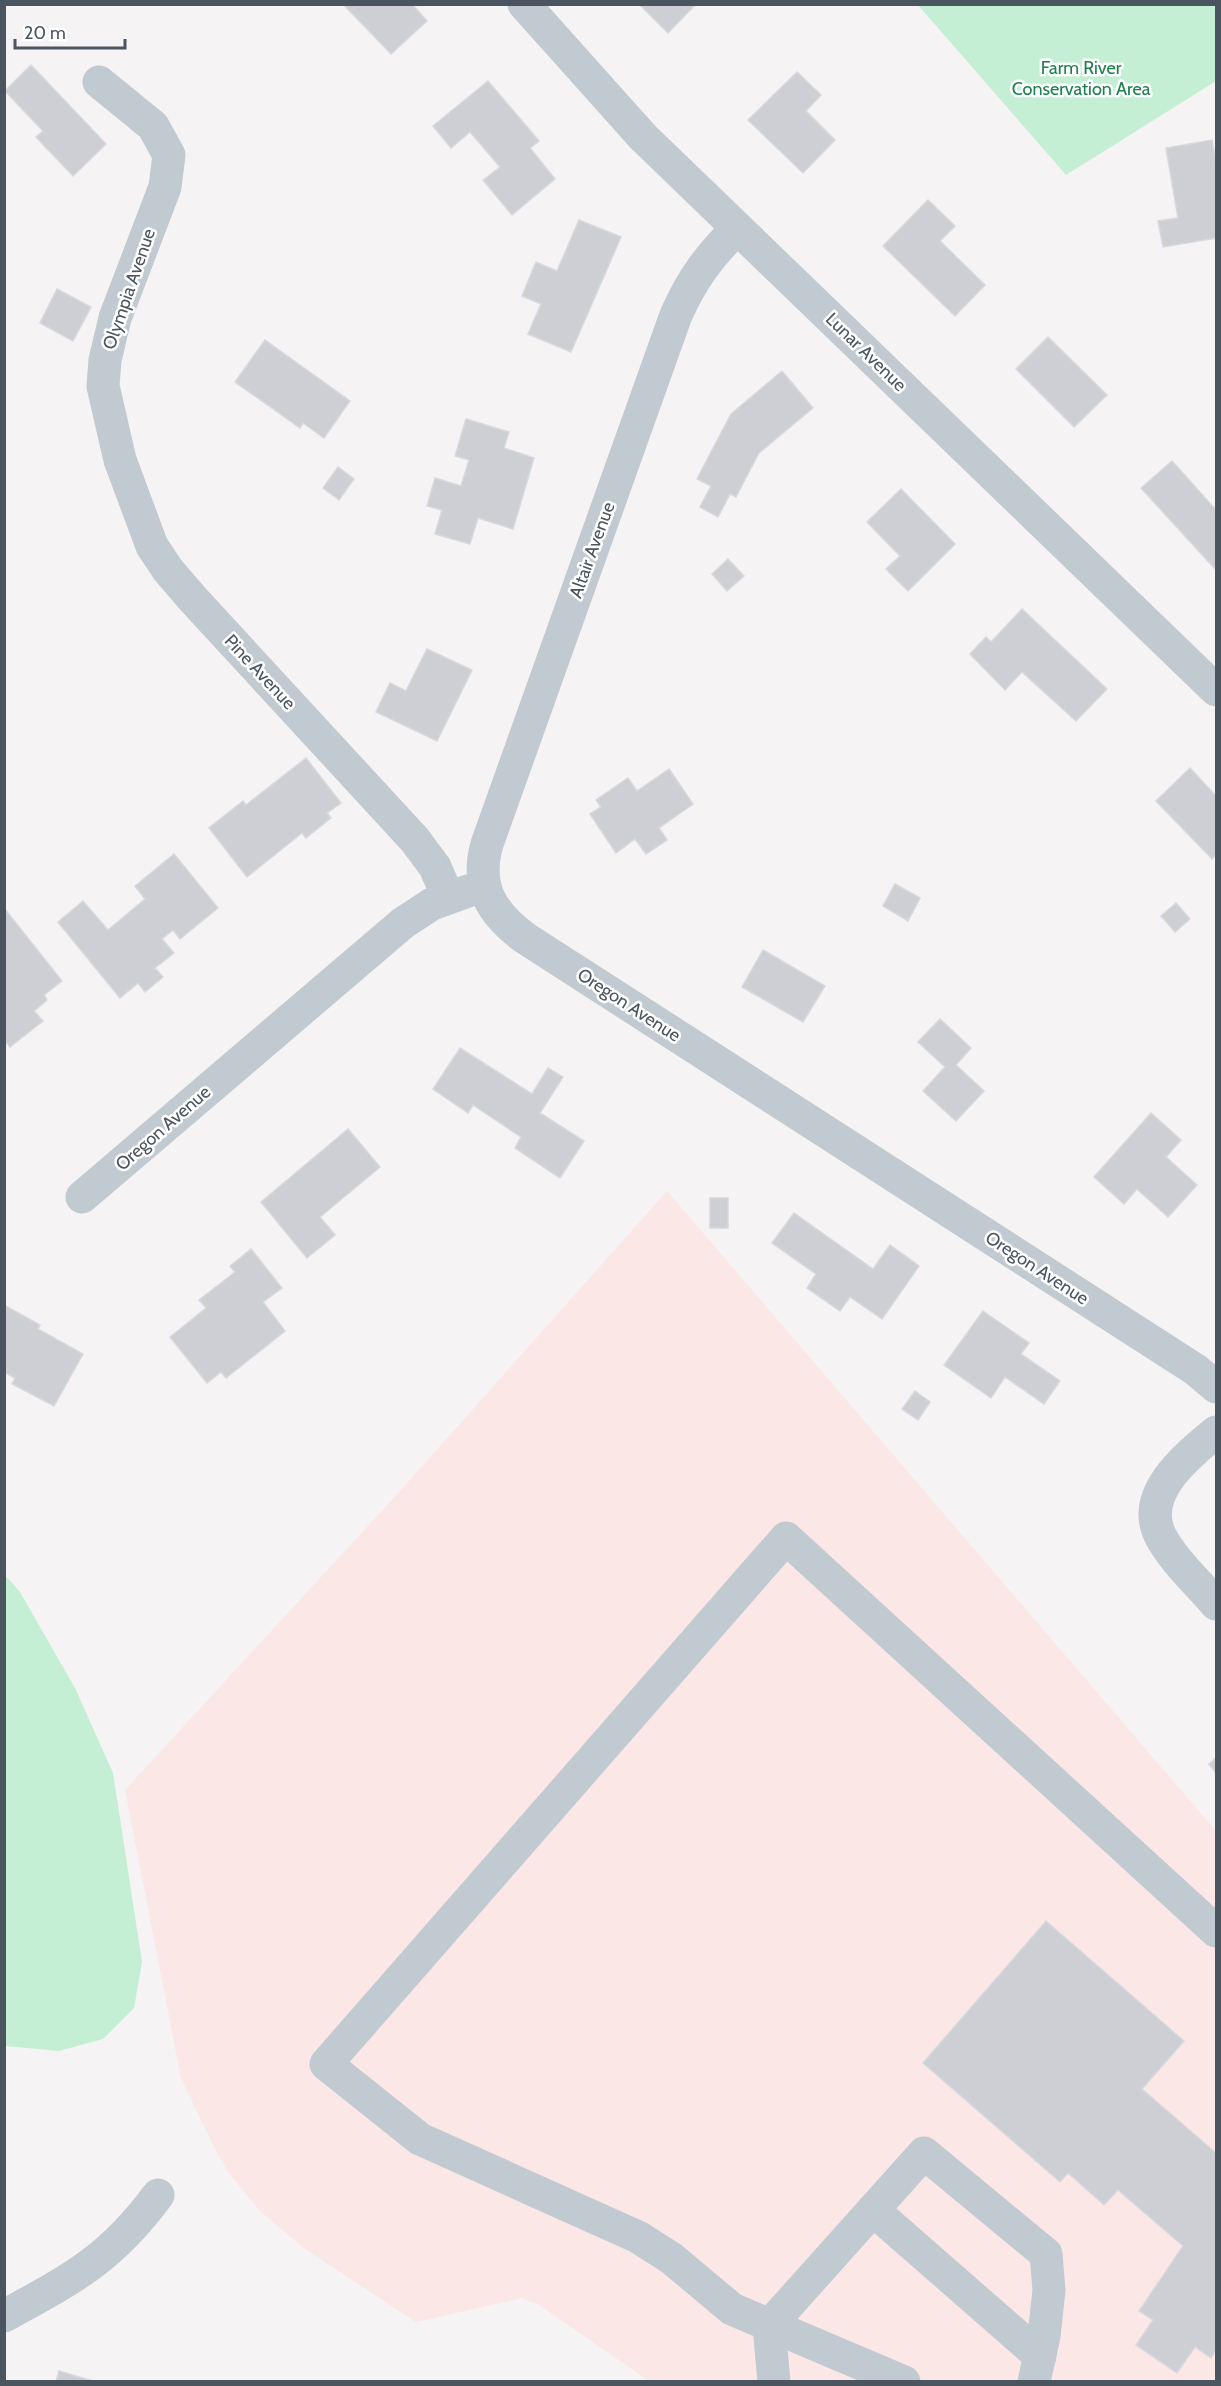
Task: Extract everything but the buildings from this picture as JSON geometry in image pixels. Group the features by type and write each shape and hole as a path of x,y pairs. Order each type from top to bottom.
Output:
{"street":[{"name":"Lunar Avenue","path":"524,4 643,137 1216,690"},
{"name":"Olympia Avenue","path":"99,82 153,126 169,155 165,188 115,318 105,360 104,386 111,425"},
{"name":"Altair Avenue","path":"485,888 482,873 487,844 676,315 687,289 701,267 737,228"},
{"name":"Pine Avenue","path":"111,425 120,460 152,546 168,570 415,840 435,867 448,897"},
{"name":"Oregon Avenue","path":"82,1197 417,912 448,897 485,888 492,905 502,919 525,938 1196,1370 1216,1387"},
{"path":"1216,1432 1172,1473 1162,1489 1155,1521 1160,1536 1216,1604"},
{"path":"904,2382 732,2309 671,2258 638,2237 420,2139 326,2064 786,1538 1216,1931"},
{"path":"774,2382 768,2326 924,2153 1046,2254 1049,2290 1037,2369"},
{"path":"4,2316 76,2277 99,2260 121,2241 158,2195"},
{"path":"873,2210 1037,2369"}],"shaded area":[{"path":"667,1191 1216,1831 1216,2381 649,2381 539,2305 522,2298 416,2322 305,2249 260,2211 228,2172 181,2078 125,1790 401,1490"}],"green space":[{"name":"Farm River Conservation Area","path":"918,5 1216,5 1216,81 1066,175"},
{"path":"4,1574 20,1592 75,1688 113,1773 142,1962 134,2008 103,2039 59,2051 5,2046"}]}
